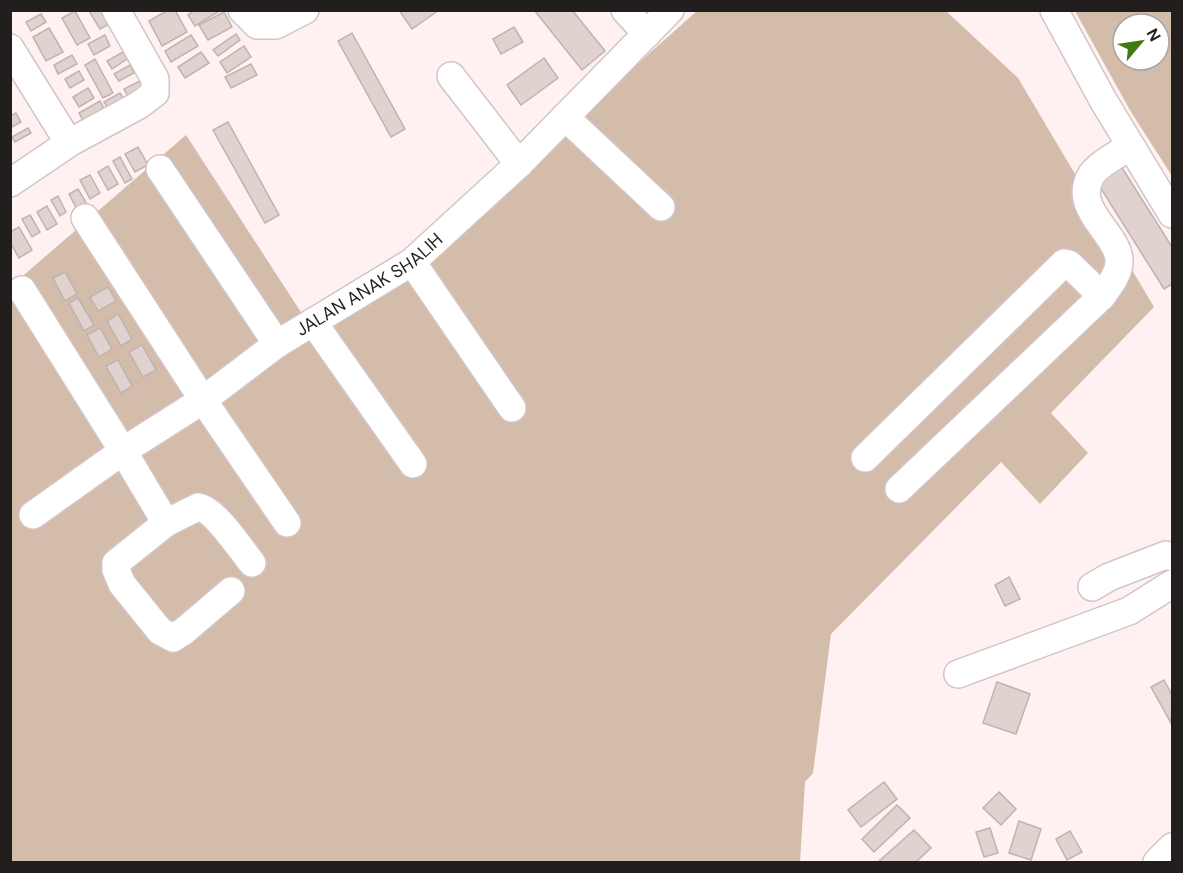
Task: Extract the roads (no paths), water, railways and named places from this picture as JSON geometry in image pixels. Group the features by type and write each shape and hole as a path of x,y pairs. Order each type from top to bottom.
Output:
{"street":[{"path":"10,183 69,144 140,105 155,93 154,78 116,10"},
{"path":"242,10 257,24 276,25 302,11"},
{"path":"625,10 647,34"},
{"name":"JALAN ANAK SHALIH","path":"33,515 123,451 203,400 277,344 412,262 519,164 670,10"},
{"path":"1054,10 1130,146 1173,214"},
{"path":"10,48 69,144"},
{"path":"451,76 519,164"},
{"path":"565,117 661,207"},
{"path":"899,489 1102,296 1117,274 1118,253 1092,211 1086,196 1093,172 1130,146"},
{"path":"160,169 277,344"},
{"path":"85,218 203,400 287,523"},
{"path":"412,262 512,408"},
{"path":"865,458 1064,263 1069,264 1102,296"},
{"path":"22,290 166,524"},
{"path":"313,322 413,464"},
{"path":"231,591 173,638 160,631 122,584 116,570 116,563 166,524 194,508 203,507 218,521 252,563"},
{"path":"1092,587 1109,577 1166,555 1173,557"},
{"path":"958,674 1129,610 1173,584"},
{"path":"1157,862 1173,847"}]}
